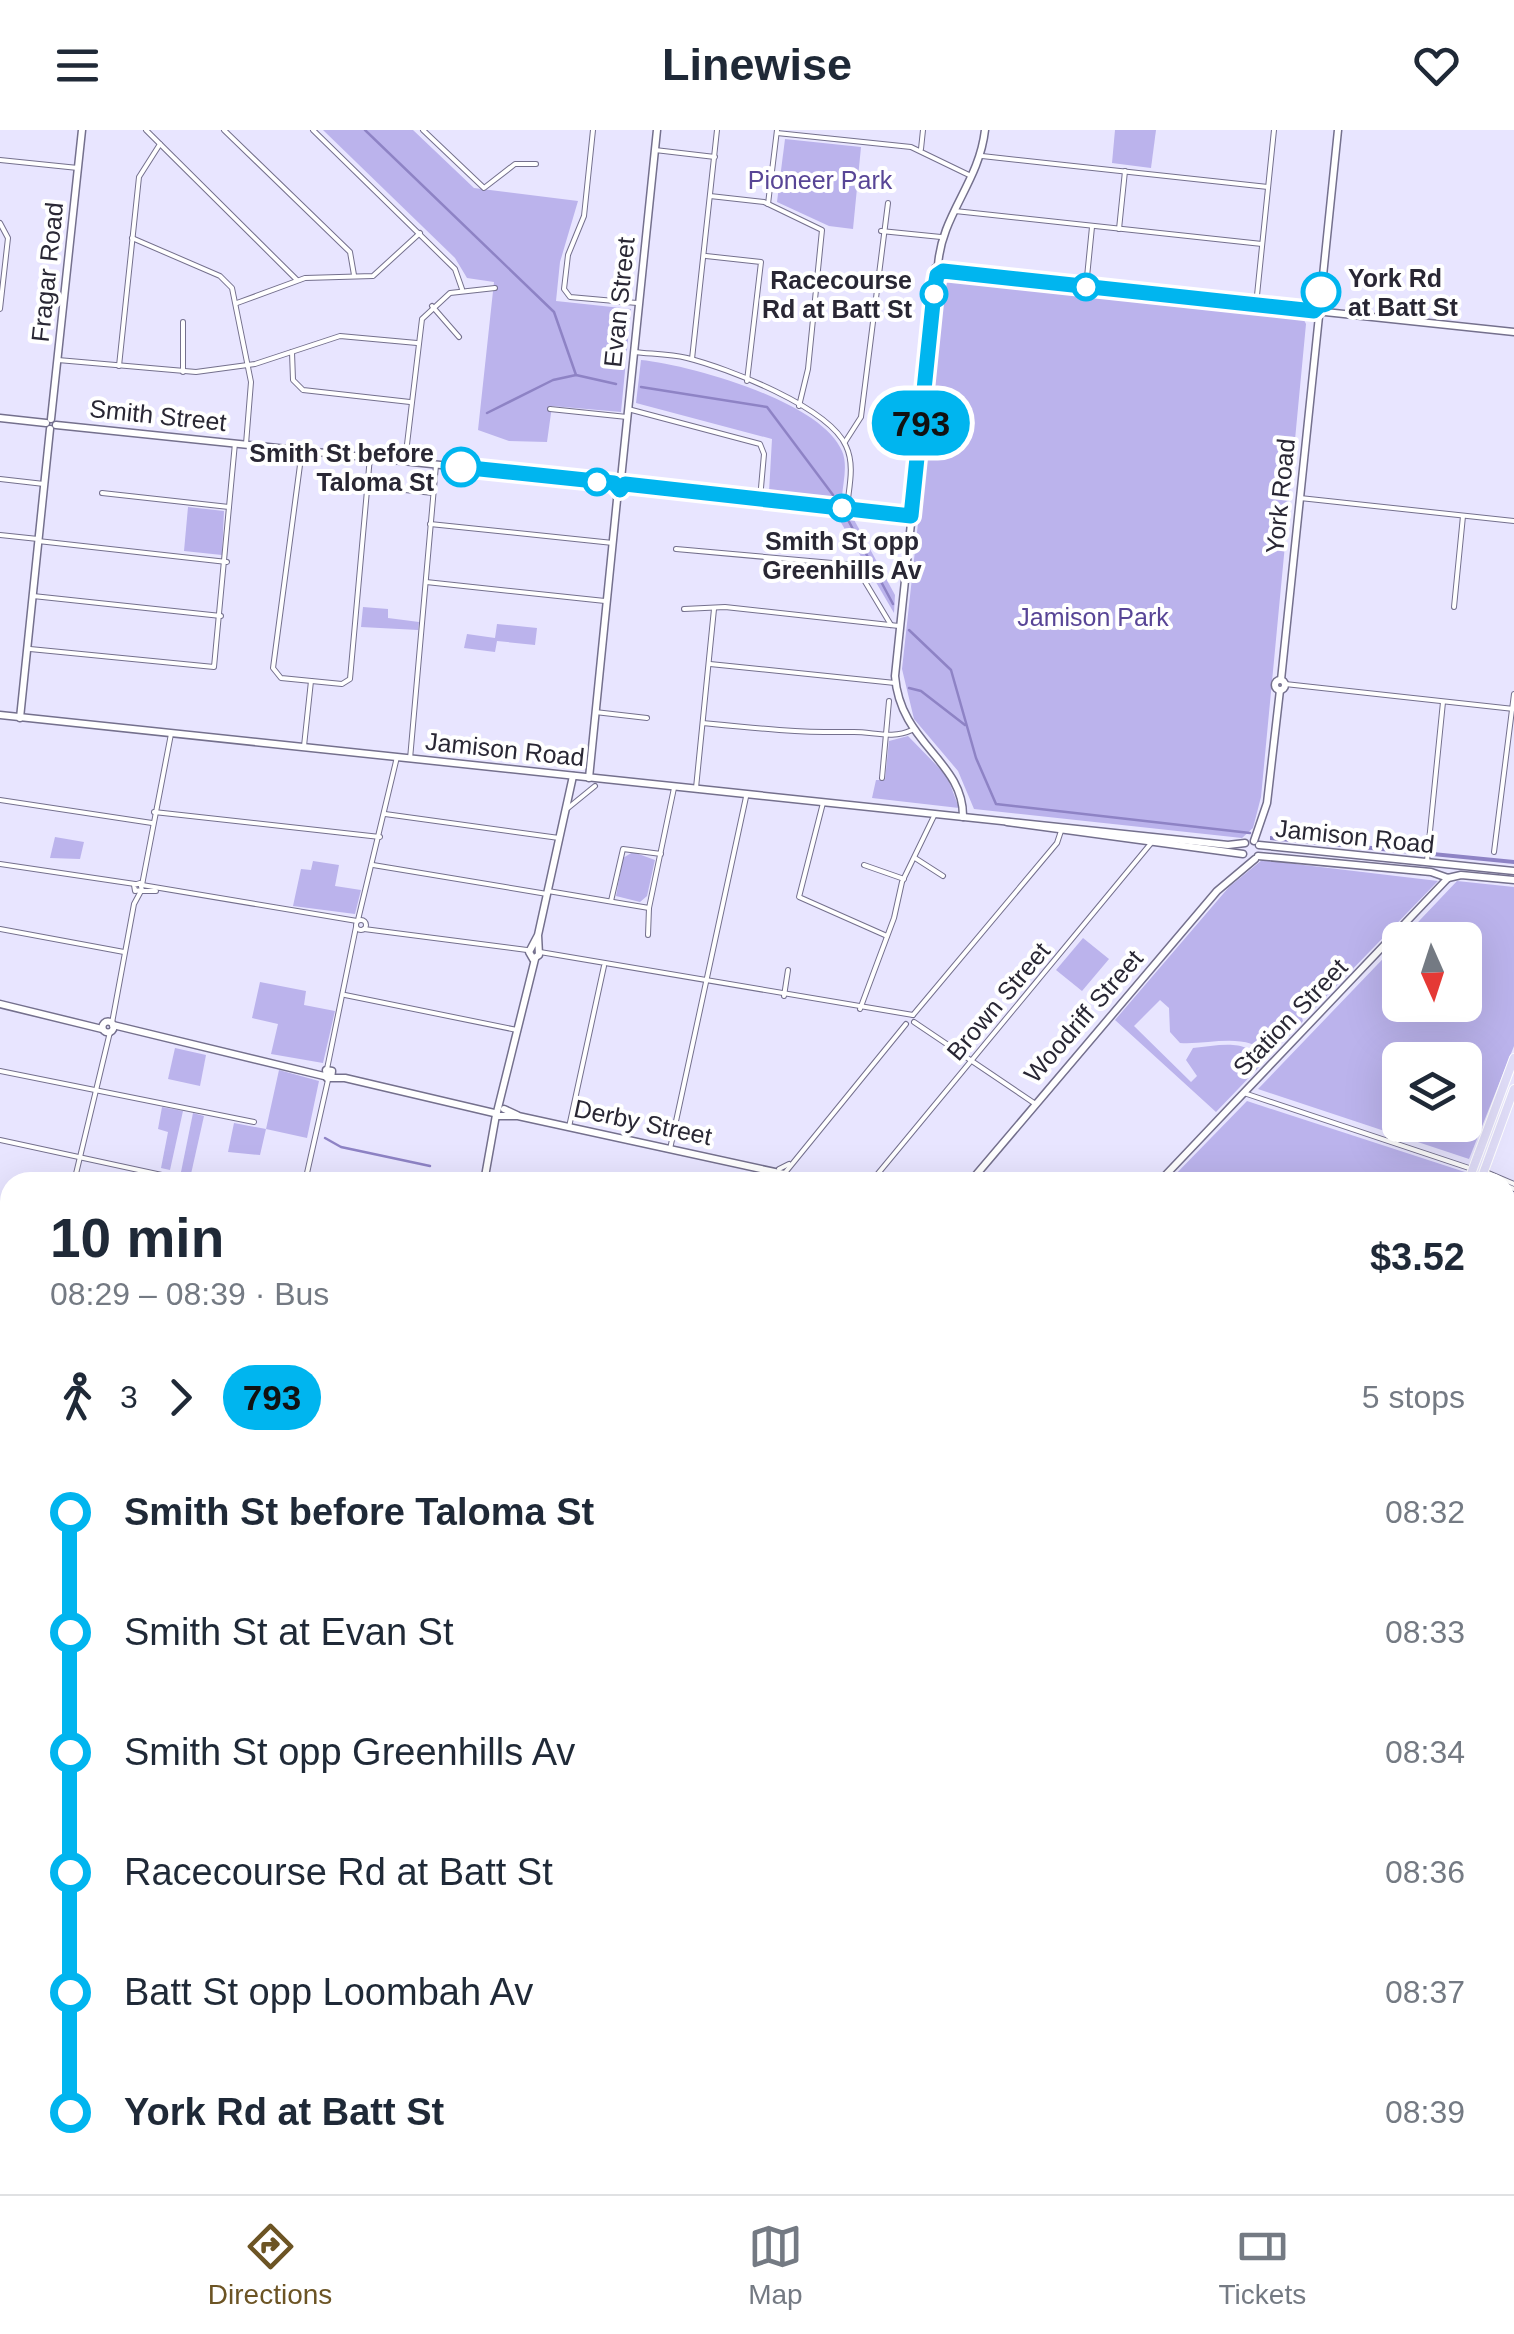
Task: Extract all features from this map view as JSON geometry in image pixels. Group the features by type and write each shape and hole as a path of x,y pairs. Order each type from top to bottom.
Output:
{"main road":[{"path":"1472,1172 1514,1058"},
{"path":"1483,1172 1514,1089"},
{"path":"1473,1169 1477,1172"}],"street":[{"name":"Fragar Road","path":"20,718 82,130"},
{"path":"146,130 297,280"},
{"path":"224,130 350,252 354,276"},
{"path":"313,130 455,269 462,288"},
{"path":"424,130 486,188 515,164 536,164"},
{"path":"593,130 583,221 566,265 566,294 638,304"},
{"name":"Evan Street","path":"588,778 657,130"},
{"path":"692,360 718,130"},
{"path":"921,149 923,130"},
{"path":"963,817 952,776 912,730 895,683 895,625 911,516 941,238 982,156 984,130"},
{"path":"1256,305 1274,130"},
{"name":"York Road","path":"1252,843 1267,802 1282,685 1338,130"},
{"path":"768,204 777,131 921,149 973,177"},
{"path":"119,366 140,173 160,144"},
{"path":"655,150 715,157"},
{"path":"982,156 1268,186"},
{"path":"0,160 78,168"},
{"path":"1118,229 1124,171"},
{"path":"710,196 768,204 822,230 808,369 799,406"},
{"path":"844,442 861,417 881,231 888,204"},
{"path":"955,210 1262,244"},
{"path":"0,224 8,235 0,309"},
{"path":"1086,287 1092,226"},
{"path":"881,231 941,238"},
{"path":"237,302 320,275 380,273 420,234"},
{"path":"132,238 223,278 237,302 248,365 246,444"},
{"path":"704,256 762,262 747,380"},
{"path":"939,271 1514,332"},
{"path":"405,461 422,319 432,306 462,288 495,288"},
{"path":"432,306 459,337"},
{"path":"183,322 183,372"},
{"path":"58,360 183,372 248,365 340,336 417,343"},
{"path":"292,352 293,380 303,390 410,402"},
{"path":"634,352 692,360 747,380 799,406 844,442 851,466 847,509"},
{"path":"550,409 627,413 760,444 764,454 760,499"},
{"name":"Smith Street","path":"0,418 911,516"},
{"path":"27,649 211,668 216,662 227,562 235,443"},
{"path":"274,674 302,450"},
{"path":"349,681 370,458"},
{"path":"410,759 436,464"},
{"path":"0,479 44,484"},
{"path":"367,486 433,493"},
{"path":"102,493 229,506"},
{"path":"1300,498 1514,521"},
{"path":"1454,607 1463,516"},
{"path":"430,524 614,543"},
{"path":"0,535 227,562"},
{"path":"676,549 855,565 895,625"},
{"path":"426,582 607,601"},
{"path":"33,596 221,616"},
{"path":"684,609 714,607 895,625"},
{"path":"696,788 714,607"},
{"path":"710,664 895,683"},
{"path":"267,677 274,674 311,681 349,681 355,686"},
{"path":"304,748 311,681"},
{"path":"1282,685 1512,709"},
{"path":"1494,852 1514,694"},
{"path":"882,778 889,701"},
{"path":"1428,857 1443,702"},
{"path":"595,712 647,718"},
{"name":"Jamison Road","path":"0,715 674,790 747,793 1228,846 1252,843 1428,857 1450,866 1514,871"},
{"path":"703,723 820,735 886,735 912,730"},
{"path":"76,1172 172,734"},
{"path":"306,1172 397,757"},
{"path":"486,1172 572,776"},
{"path":"565,812 579,795 594,786"},
{"path":"570,790 579,795"},
{"path":"648,935 649,908 674,790"},
{"path":"670,1149 747,793"},
{"path":"0,800 152,823"},
{"path":"824,802 798,897 887,936"},
{"path":"154,812 380,837"},
{"path":"385,814 559,838"},
{"path":"860,1009 904,879 935,814"},
{"name":"Jamison Road","path":"1006,822 1256,857 1446,877"},
{"path":"0,864 904,1016 913,1015 1056,843 1061,831"},
{"name":"Brown Street","path":"878,1172 1152,842"},
{"path":"1243,855 1252,843"},
{"path":"1252,843 1256,857"},
{"path":"611,902 624,848 661,854"},
{"name":"Woodriff Street","path":"978,1172 1229,878 1243,855"},
{"name":"Woodriff Street","path":"1229,878 1256,857"},
{"path":"915,858 944,876"},
{"path":"373,865 649,908"},
{"path":"864,865 904,879"},
{"path":"1446,877 1457,875 1450,866"},
{"path":"1446,877 1450,866"},
{"name":"Jamison Road","path":"1457,875 1514,880"},
{"name":"Station Street","path":"1169,1172 1446,877"},
{"path":"0,929 124,952"},
{"path":"570,1127 604,966"},
{"path":"784,996 788,970"},
{"path":"345,995 518,1030"},
{"path":"0,1004 328,1074"},
{"path":"913,1015 914,1022 1034,1104"},
{"path":"904,1016 906,1024"},
{"path":"782,1172 906,1024 914,1022"},
{"path":"0,1072 254,1122"},
{"name":"Derby Street","path":"328,1074 768,1172"},
{"path":"1244,1093 1473,1169"},
{"path":"0,1140 148,1172"}],"green space":[{"path":"323,130 413,130 474,188 578,201 560,262 556,301 631,309 621,412 552,406 547,442 509,441 478,430 494,282 467,278 455,258"},
{"path":"1115,130 1156,130 1151,168 1112,163"},
{"name":"Pioneer Park","path":"785,139 861,147 853,229 829,226 777,202"},
{"name":"Jamison Park","path":"945,277 1302,316 1306,324 1261,797 1253,828 1242,838 974,809 958,771 914,719 902,669"},
{"path":"641,360 721,378 809,416 842,451 842,497 769,492 772,439 636,403"},
{"path":"188,507 224,511 222,555 184,551"},
{"path":"836,514 852,516 895,595 894,613"},
{"path":"363,607 388,609 388,618 419,622 418,630 361,627"},
{"path":"497,624 537,628 535,645 497,641 495,652 464,648 467,634 495,638"},
{"path":"908,736 947,776 959,808 872,798 876,780 885,780 889,741"},
{"path":"55,837 84,842 80,859 50,858"},
{"path":"633,852 655,860 647,896 640,902 616,896 623,858"},
{"path":"1262,860 1438,881 1398,922 1382,922 1382,939 1312,1011 1306,1006 1300,1012 1303,1021 1269,1056 1240,1041 1180,1043 1170,1032 1169,1008 1160,1000 1134,1026 1191,1082 1197,1076 1186,1060 1193,1048 1232,1045 1257,1055 1263,1063 1216,1112 1115,1020 1229,887"},
{"path":"313,861 339,865 335,886 361,890 355,914 293,906 301,869 311,870"},
{"path":"1457,881 1514,887 1514,1046 1482,1126 1482,1042 1382,1042 1382,1130 1258,1089 1382,960 1382,1022 1482,1022 1482,922 1418,922"},
{"path":"1083,938 1109,959 1082,991 1056,970"},
{"path":"260,982 306,991 304,1005 335,1011 323,1063 271,1054 278,1024 252,1018"},
{"path":"175,1048 206,1055 200,1086 168,1079"},
{"path":"279,1070 319,1081 307,1138 266,1129"},
{"path":"1247,1101 1465,1172 1178,1172"},
{"path":"162,1107 183,1111 170,1170 161,1168 168,1132 158,1129"},
{"path":"193,1113 204,1116 191,1172 181,1172"},
{"path":"234,1123 266,1129 260,1155 228,1152"},
{"path":"1418,1142 1476,1142 1469,1159"}],"shaded area":[{"path":"1270,836 1514,860 1514,864 1270,840"}],"waterway":[{"path":"365,130 554,312 576,375 616,384"},
{"path":"487,413 553,380 576,375"},
{"path":"641,387 767,407 833,495"},
{"path":"847,518 893,604"},
{"path":"909,630 951,670 976,758 996,804 1250,833"},
{"path":"909,688 921,691 965,725"},
{"path":"325,1138 341,1147 430,1166"}],"bus line":[{"name":"793","path":"461,467 614,483 620,490 625,484 911,516 934,293 937,275 943,271 1314,311 1320,305 1321,292"}],"place":[{"name":"York Rd at Batt St","path":"1321,292"},
{"name":"Racecourse Rd at Batt St","path":"934,294"},
{"name":"Smith St before Taloma St","path":"461,467"},
{"name":"Smith St opp Greenhills Av","path":"842,508"}]}
